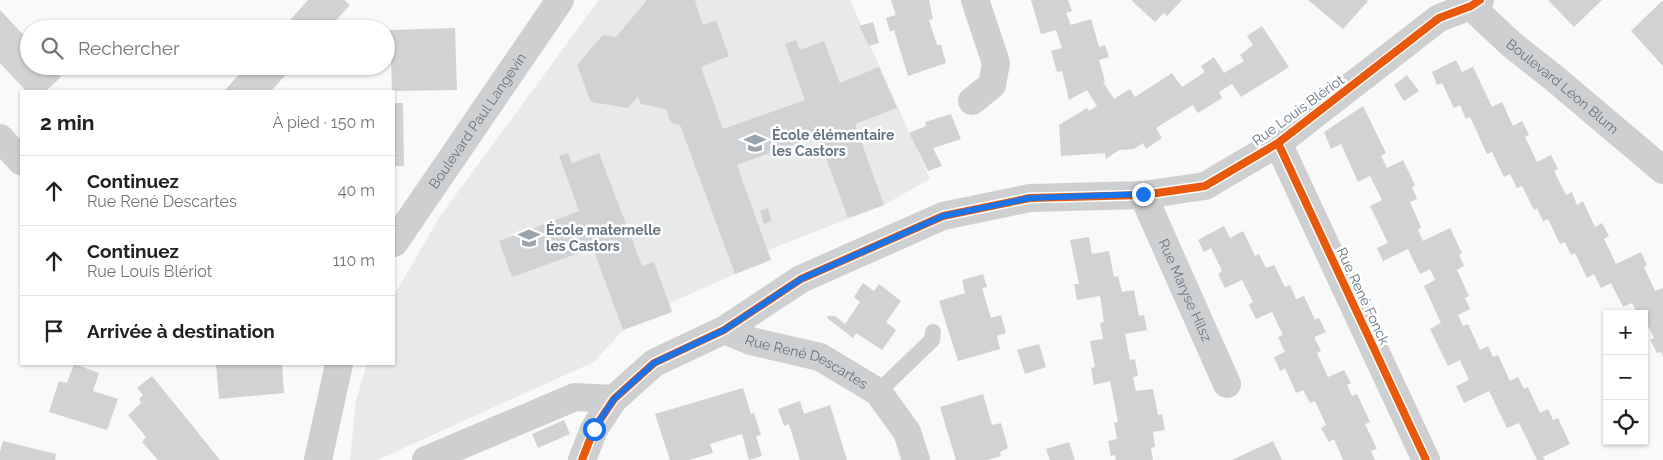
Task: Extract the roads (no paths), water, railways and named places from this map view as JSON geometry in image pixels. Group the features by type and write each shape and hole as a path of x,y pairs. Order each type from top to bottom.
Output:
{"street":[{"name":"Boulevard Paul Langevin","path":"395,242 560,0"},
{"path":"972,101 992,85 996,63 975,0"},
{"name":"Rue Louis Blériot","path":"724,330 801,279 943,216 1030,198 1143,194 1205,186 1278,143 1439,18 1472,2"},
{"name":"Boulevard Léon Blum","path":"1472,2 1511,44 1663,170"},
{"path":"0,138 20,160"},
{"name":"Rue René Fonck","path":"1278,143 1426,460"},
{"name":"Rue Maryse Hilsz","path":"1143,194 1227,384"},
{"path":"582,460 594,429 614,399 654,363 724,330"},
{"name":"Rue René Descartes","path":"724,330 751,341 820,357 878,392 907,432 916,460"},
{"path":"318,460 339,365"},
{"path":"426,460 575,397 614,399"}],"lane":[{"name":"Rue René Descartes","path":"878,392 932,340 933,332"}],"place":[{"name":"École élémentaire les Castors","path":"755,143"},
{"name":"École maternelle les Castors","path":"529,238"}]}
